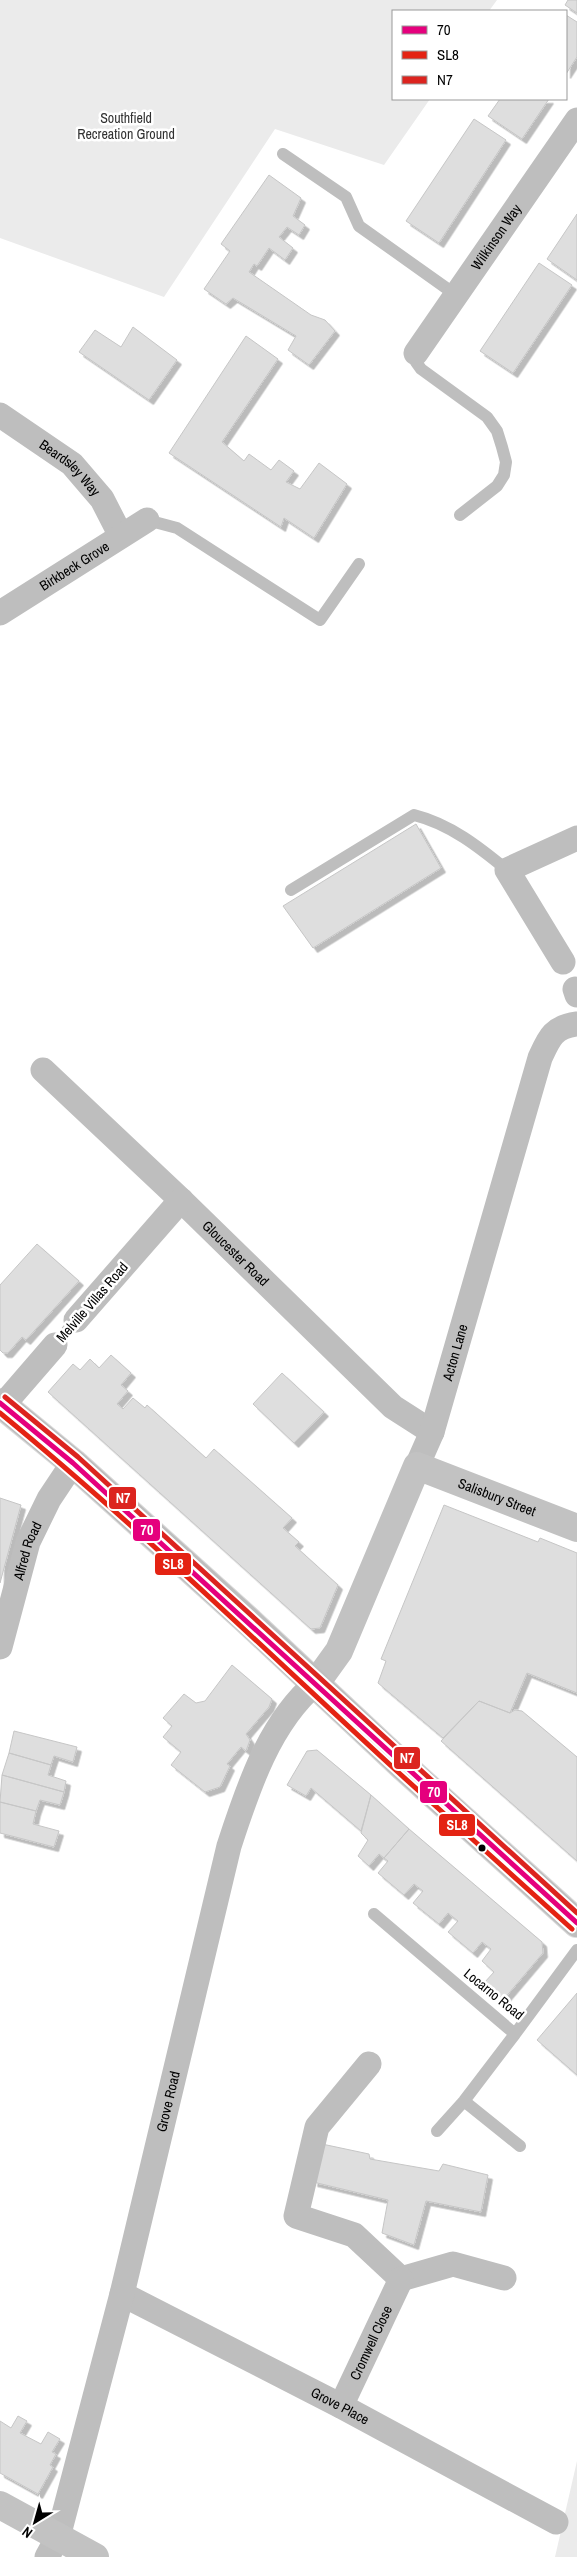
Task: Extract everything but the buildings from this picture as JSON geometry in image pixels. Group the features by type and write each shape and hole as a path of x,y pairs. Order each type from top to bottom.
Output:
{"main road":[{"path":"2,1404 73,1463 577,1923"},
{"name":"Salisbury Street","path":"417,1466 577,1528"},
{"name":"Acton Lane","path":"316,1683 340,1651 417,1466"},
{"path":"0,2505 52,2547 95,2557"}],"street":[{"name":"Wilkinson Way","path":"416,353 577,120"},
{"name":"Beardsley Way","path":"0,415 72,464 102,499 121,536"},
{"name":"Birkbeck Grove","path":"0,613 147,520"},
{"path":"563,962 508,870 577,838"},
{"name":"Acton Lane","path":"417,1466 432,1432 540,1058 549,1038 562,1026 577,1024"},
{"name":"Gloucester Road","path":"43,1070 181,1200 393,1407 432,1432"},
{"name":"Melville Villas Road","path":"76,1320 181,1200"},
{"name":"Melville Villas Road","path":"2,1404 54,1345"},
{"name":"Alfred Road","path":"0,1647 28,1542 49,1499 73,1463"},
{"name":"Grove Road","path":"52,2547 122,2294 228,1846 246,1796 269,1744 298,1699 316,1683"},
{"path":"369,2064 317,2127 296,2216 354,2235 401,2279 453,2264 504,2278"},
{"name":"Cromwell Close","path":"340,2406 401,2279"},
{"name":"Grove Place","path":"122,2294 340,2406 556,2522"}],"lane":[{"path":"283,154 346,197 359,226 456,295"},
{"path":"416,353 416,362 421,369 487,417 497,431 502,447 506,462 504,475 497,486 460,514"},
{"path":"147,520 177,528 320,620 359,564"},
{"path":"292,890 414,815 434,820 476,846 508,870"},
{"path":"563,962 576,992"},
{"name":"Melville Villas Road","path":"54,1345 76,1320"},
{"name":"Locarno Road","path":"374,1914 515,2034 577,1950"},
{"path":"437,2131 464,2101 515,2034"},
{"path":"464,2101 520,2146"}],"green space":[{"name":"Southfield Recreation Ground","path":"0,0 497,0 490,10 392,10 392,100 429,100 384,165 275,129 164,297 0,238"},
{"path":"577,2461 577,2557 555,2557"}],"transit line":[{"name":"N7","path":"5,1397 78,1457 577,1913"},
{"name":"70","path":"0,1403 73,1463 577,1923"},
{"name":"SL8","path":"0,1413 153,1545 399,1773 572,1929"}]}
